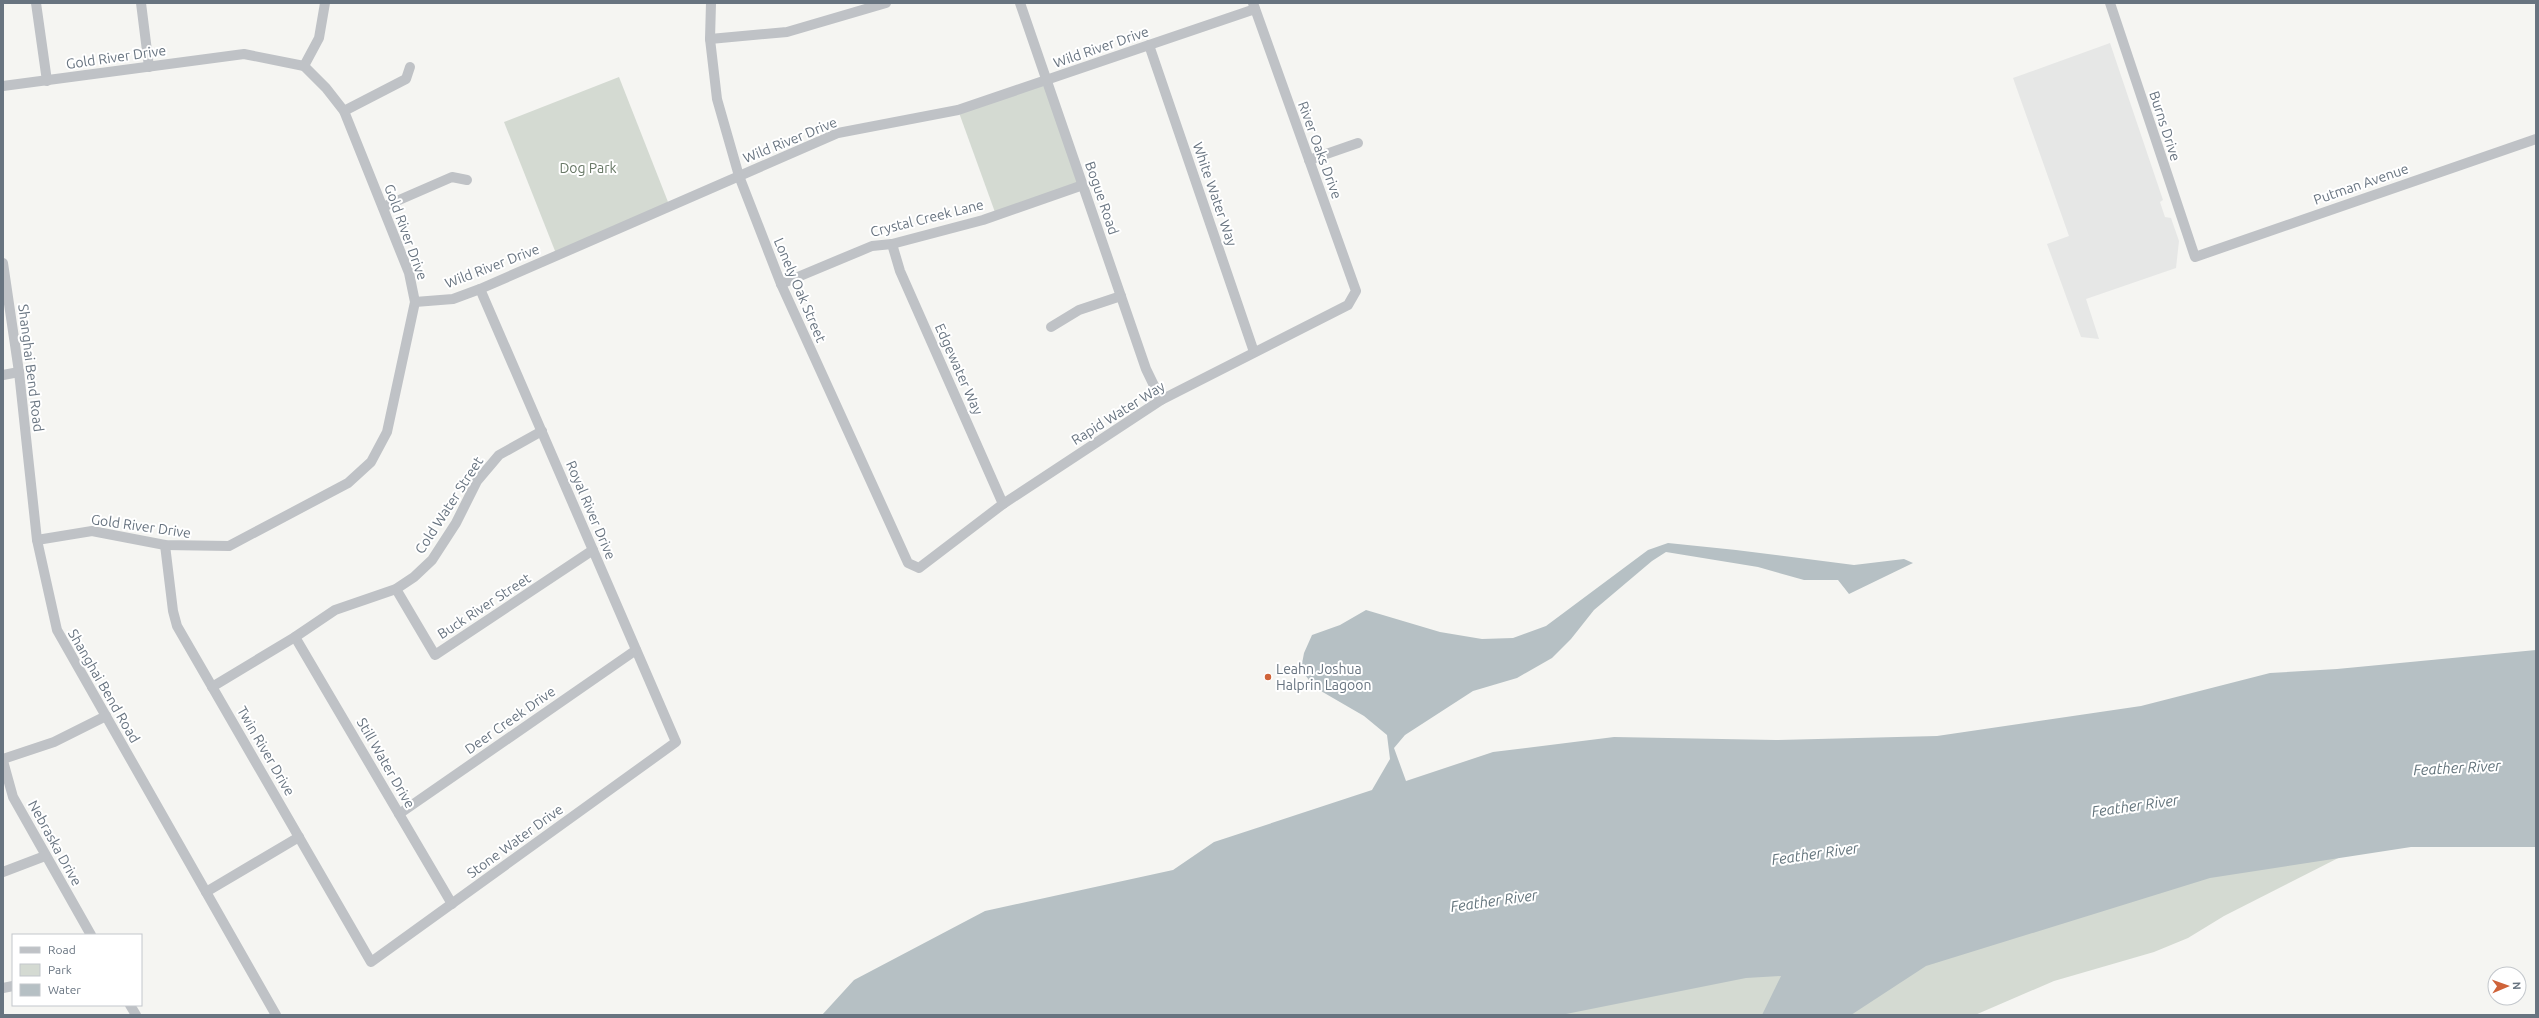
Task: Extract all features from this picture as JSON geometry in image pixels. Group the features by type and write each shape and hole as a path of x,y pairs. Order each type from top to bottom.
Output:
{"street":[{"path":"36,3 47,81"},
{"path":"141,3 149,67"},
{"path":"304,66 319,38 325,3"},
{"name":"Lonely Oak Street","path":"711,3 710,40 717,99 739,176 781,284 908,563 919,568"},
{"path":"710,40 787,32 886,3"},
{"name":"Bogue Road","path":"1020,3 1146,369 1161,400"},
{"name":"Burns Drive","path":"2110,3 2195,257"},
{"name":"Wild River Drive","path":"415,302 453,299 480,289 838,133 958,110 1149,45 1254,6"},
{"name":"River Oaks Drive","path":"1254,6 1356,291 1348,306"},
{"name":"White Water Way","path":"1149,45 1254,352"},
{"name":"Gold River Drive","path":"3,86 244,54 304,66 326,88 344,111 409,273 415,302 387,432 371,462 348,483 229,546 165,545 92,531 37,540"},
{"path":"344,111 406,79 410,67"},
{"name":"Putman Avenue","path":"2195,257 2536,139"},
{"path":"1309,160 1358,143"},
{"path":"383,207 452,177 467,180"},
{"name":"Crystal Creek Lane","path":"781,284 872,246 892,244 982,220 1083,185"},
{"name":"Edgewater Way","path":"892,244 900,271 1003,504"},
{"name":"Shanghai Bend Road","path":"3,263 19,372 37,540 57,630 276,1015"},
{"name":"Royal River Drive","path":"480,289 676,742"},
{"path":"1051,327 1079,310 1121,296"},
{"name":"Rapid Water Way","path":"919,568 1003,504 1161,400 1348,306"},
{"path":"3,375 19,372"},
{"name":"Cold Water Street","path":"212,687 295,637 335,610 396,589 414,577 432,560 456,523 478,481 499,455 542,431"},
{"name":"Twin River Drive","path":"165,545 172,611 177,626 371,962"},
{"name":"Buck River Street","path":"396,589 435,655 593,550"},
{"name":"Still Water Drive","path":"295,637 452,904"},
{"name":"Deer Creek Drive","path":"399,814 636,650"},
{"path":"3,760 54,742 106,716"},
{"name":"Stone Water Drive","path":"371,962 676,742"},
{"name":"Nebraska Drive","path":"3,760 13,797 90,934"},
{"path":"206,892 299,837"},
{"path":"3,872 45,856"},
{"path":"131,1006 136,1015"}],"shaded area":[{"path":"2110,43 2163,200 2160,202 2165,217 2171,218 2179,241 2176,268 2086,299 2099,339 2081,337 2047,244 2069,236 2013,78"}],"green space":[{"name":"Dog Park","path":"619,77 670,207 557,256 504,122"},
{"path":"1047,80 1083,185 996,215 958,110"},
{"path":"2358,848 2224,916 2188,938 2154,952 2054,981 1975,1015 1467,1015 2047,900"}],"water":[{"name":"Feather River","path":"1668,543 1854,565 1904,559 1913,563 1849,594 1838,580 1804,580 1758,567 1666,552 1652,561 1594,610 1571,639 1552,658 1517,678 1473,691 1405,735 1394,748 1406,781 1493,752 1614,737 1776,740 1937,736 2141,706 2270,673 2337,669 2536,650 2536,847 2411,847 2210,878 1926,966 1851,1015 1762,1015 1781,976 1746,978 1561,1015 822,1015 854,980 985,911 1173,870 1214,842 1372,790 1390,759 1387,735 1364,716 1314,687 1301,669 1304,653 1312,635 1340,625 1366,610 1440,632 1482,639 1513,638 1546,626 1648,550"}],"place":[{"name":"Leahn Joshua Halprin Lagoon","path":"1268,677"}]}
